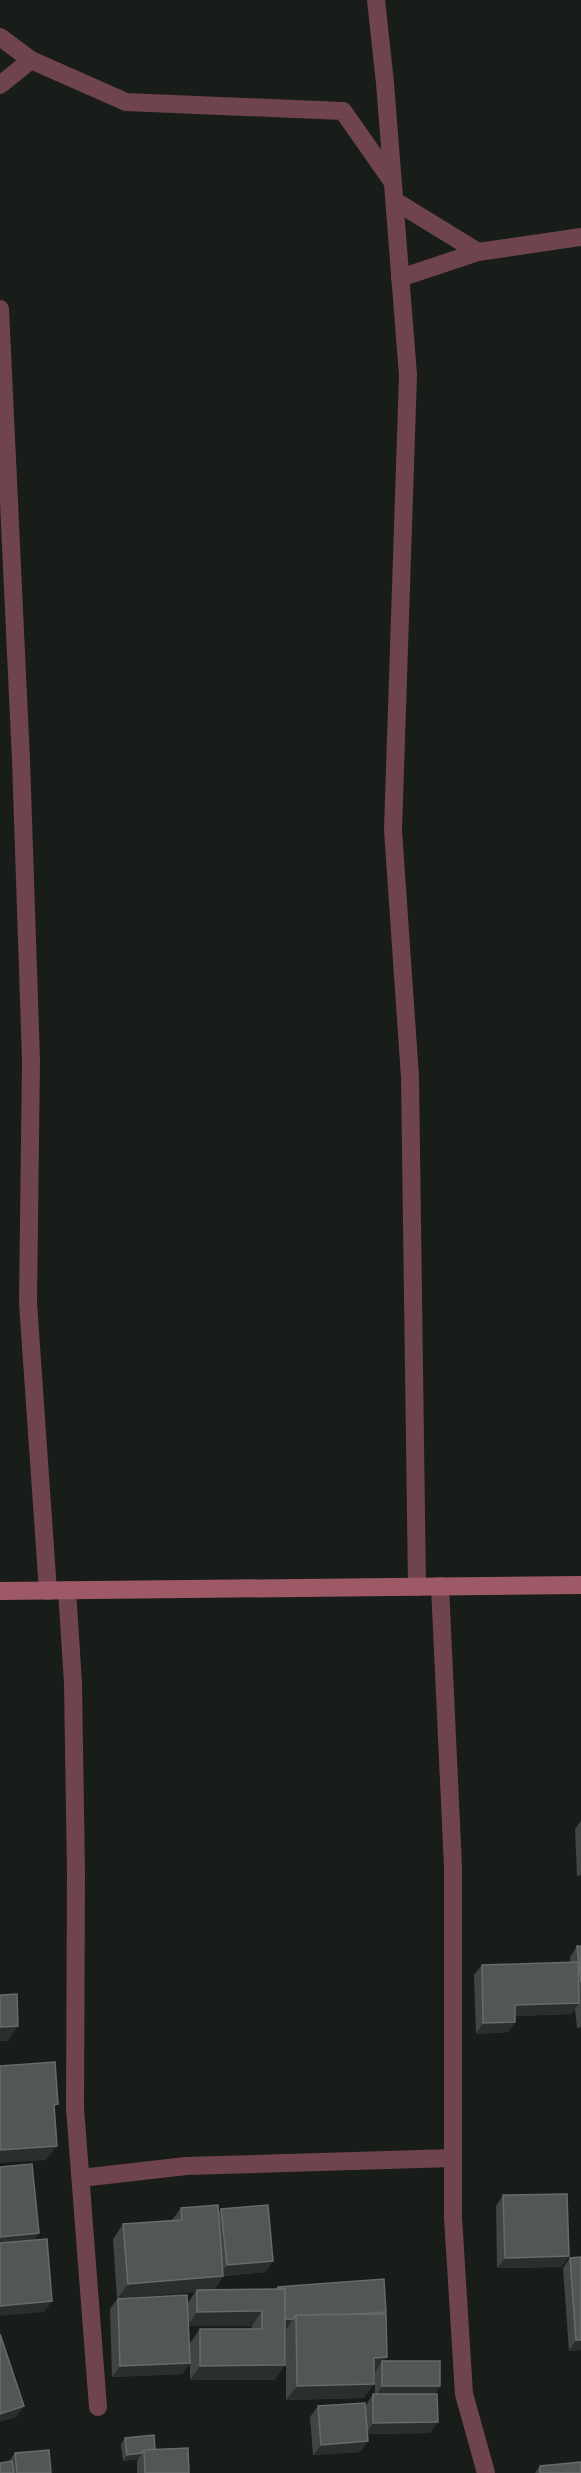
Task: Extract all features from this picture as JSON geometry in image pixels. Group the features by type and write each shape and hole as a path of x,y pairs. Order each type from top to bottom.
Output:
{"street":[{"path":"376,0 408,375 393,830 410,1077 417,1587"},
{"path":"0,37 31,60 126,102 343,111 393,183"},
{"path":"0,85 31,60"},
{"path":"394,201 478,252"},
{"path":"400,278 478,252 581,237"},
{"path":"0,309 21,749 30,1048 28,1303 48,1591"},
{"path":"0,1591 581,1585"},
{"path":"440,1586 453,1867 453,2217 464,2394 486,2473"},
{"path":"67,1590 73,1683 75,2108 98,2407"},
{"path":"81,2178 186,2166 453,2158"}],"building":[{"path":"577,1946 581,1946 581,1982"},
{"path":"578,1962 579,2003 515,2005 515,2022 483,2023 482,1965"},
{"path":"17,1994 18,2026 0,2027 0,1995"},
{"path":"55,2062 58,2104 54,2105 57,2146 0,2150 0,2066"},
{"path":"32,2164 39,2233 0,2237 0,2167"},
{"path":"567,2194 569,2256 505,2258 503,2195"},
{"path":"218,2205 223,2276 128,2284 123,2224 182,2220 181,2208"},
{"path":"268,2205 273,2261 227,2265 221,2209"},
{"path":"47,2239 52,2301 0,2306 0,2243"},
{"path":"581,2257 581,2340 576,2340 570,2258"},
{"path":"384,2279 386,2312 296,2315 293,2319 285,2319 285,2289 278,2289 278,2287"},
{"path":"285,2289 285,2365 200,2366 200,2329 262,2329 262,2311 197,2312 197,2290"},
{"path":"187,2295 190,2363 120,2366 118,2299"},
{"path":"386,2314 387,2357 374,2358 374,2384 297,2386 296,2315"},
{"path":"0,2334 24,2406 0,2414"},
{"path":"382,2361 440,2361 440,2386 382,2386"},
{"path":"373,2394 437,2394 438,2422 373,2423"},
{"path":"365,2403 368,2441 321,2445 318,2406"},
{"path":"154,2435 155,2449 127,2455 125,2438"},
{"path":"188,2448 189,2473 145,2473 144,2450"},
{"path":"49,2450 51,2473 17,2473 15,2453"},
{"path":"12,2461 14,2473 0,2473 0,2463"},
{"path":"581,2462 581,2473 540,2473 540,2466"}]}
